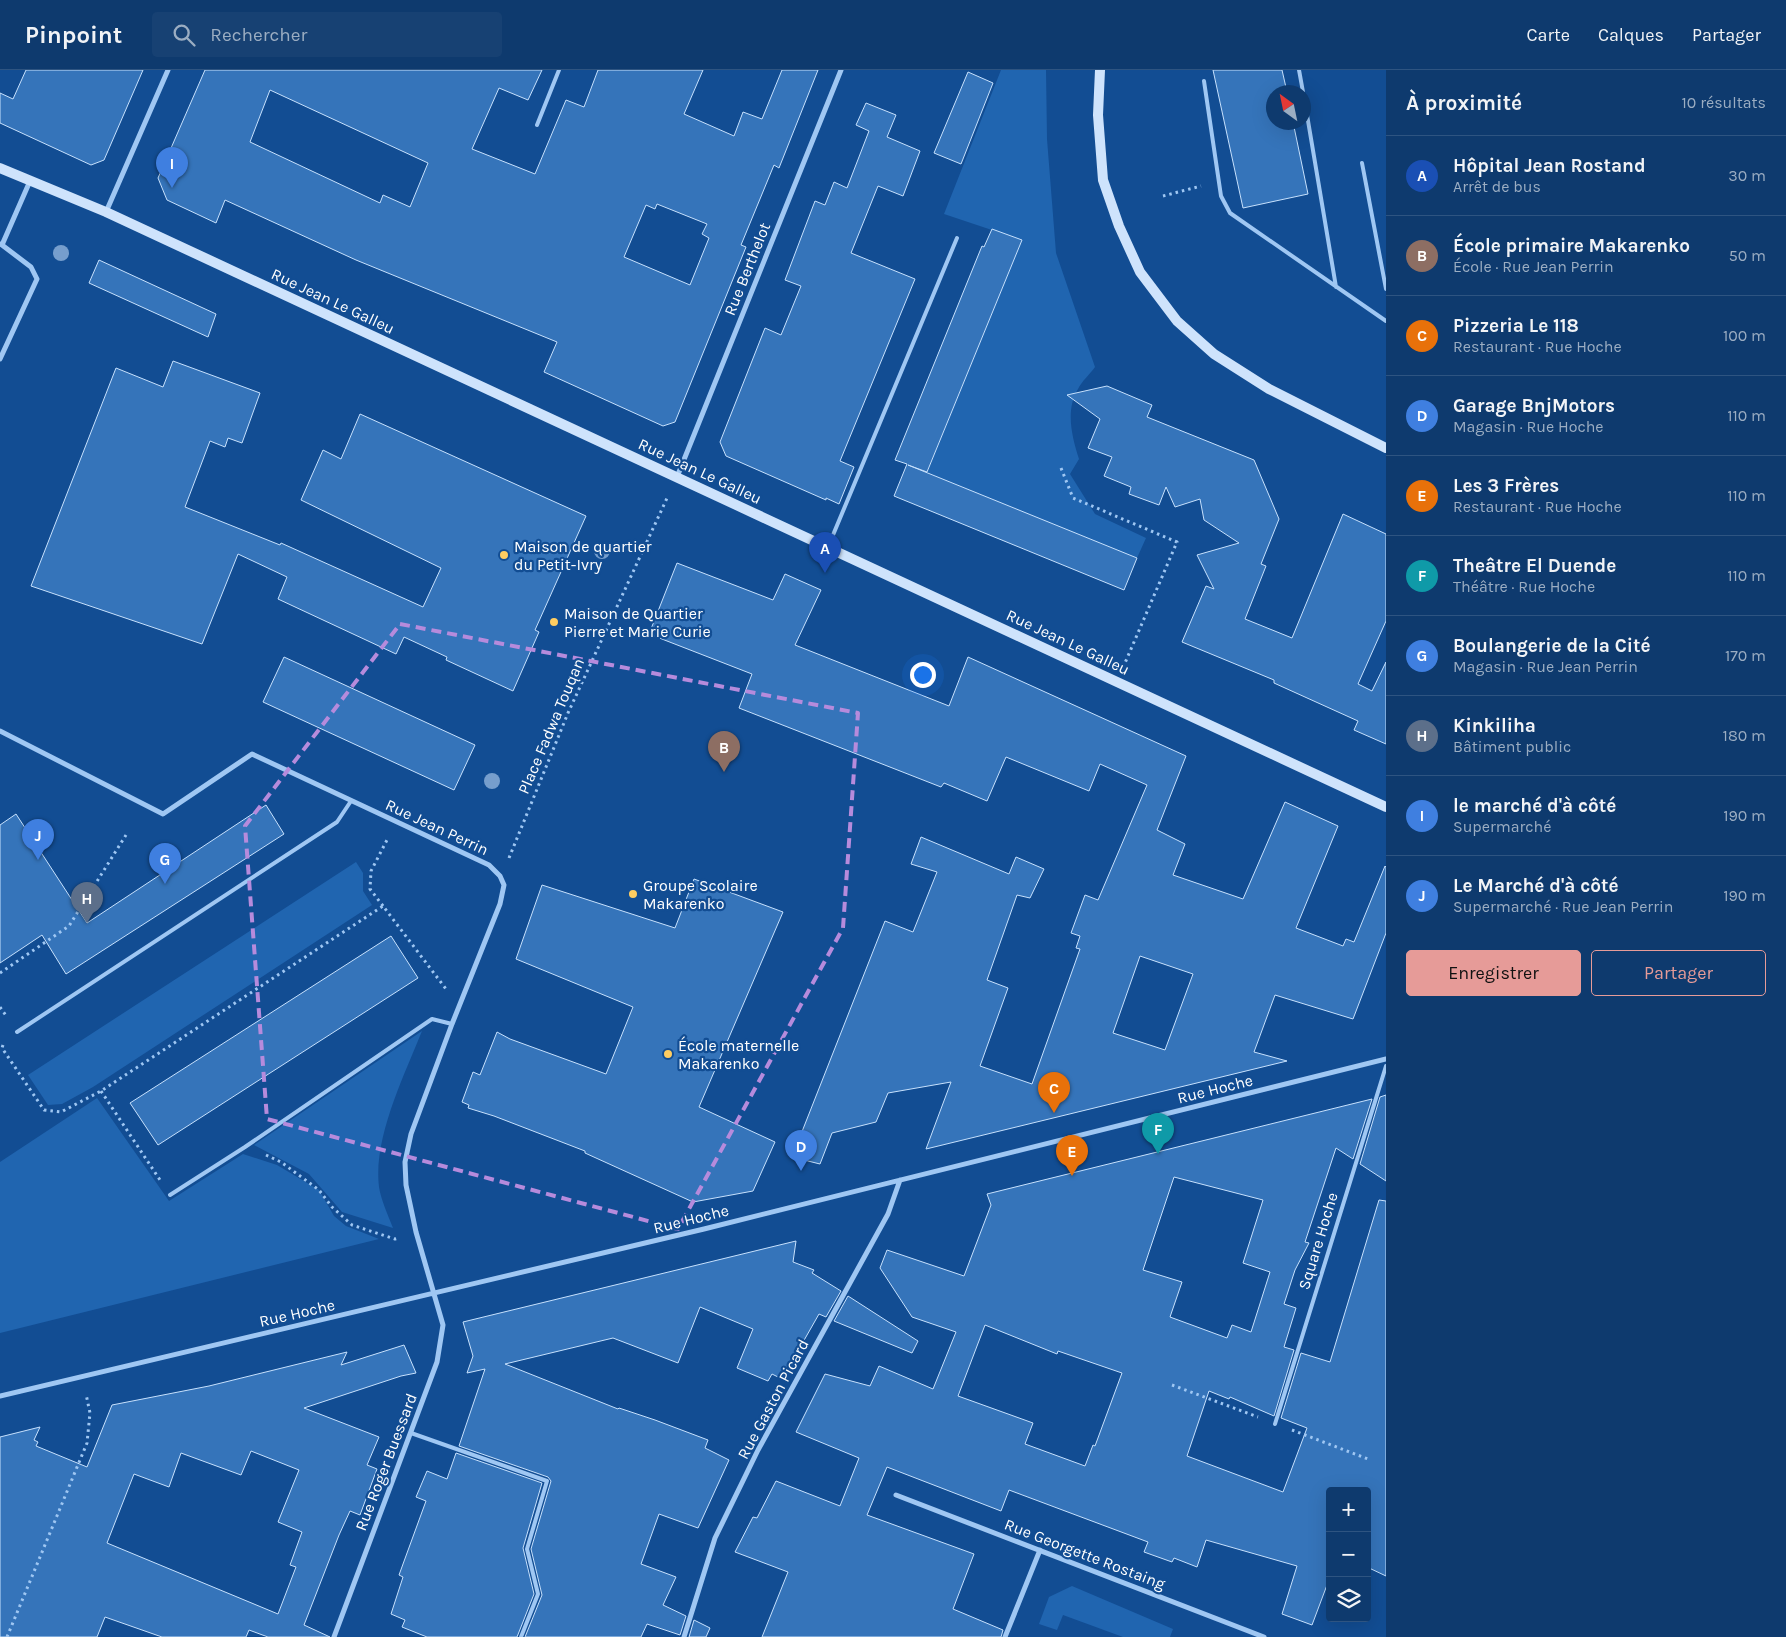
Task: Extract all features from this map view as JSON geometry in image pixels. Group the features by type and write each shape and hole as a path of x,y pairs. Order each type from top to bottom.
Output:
{"main road":[{"path":"1100,70 1098,115 1104,180 1119,226 1140,272 1176,321 1214,354 1269,389 1386,448"},
{"name":"Rue Jean Le Galleu","path":"0,168 106,212 1386,807"}],"street":[{"path":"106,212 168,70"},
{"name":"Rue Berthelot","path":"677,477 841,70"},
{"path":"0,359 37,279 31,267 1,245 30,181"},
{"name":"Rue Jean Perrin","path":"0,731 163,814 252,754 489,865 500,876 504,885 500,904 459,1005 411,1134 405,1162 406,1185 416,1232 434,1294"},
{"name":"Rue Hoche","path":"0,1396 102,1370 434,1294 704,1229 1386,1059"},
{"name":"Rue Gaston Picard","path":"684,1637 715,1538 758,1450 888,1214 900,1180"},
{"name":"Rue Roger Buessard","path":"334,1637 438,1362 443,1325 434,1294"},
{"name":"Rue Georgette Rostaing","path":"896,1495 1264,1637"},
{"path":"1004,1637 1040,1550"}],"lane":[{"path":"537,125 559,70"},
{"path":"1299,70 1302,85"},
{"path":"1204,81 1221,196 1230,213 1386,321"},
{"path":"1310,130 1336,287"},
{"path":"1362,163 1386,289"},
{"path":"828,548 957,238"},
{"path":"17,1032 337,822 351,801"},
{"path":"170,1195 245,1147 432,1019 452,1024"},
{"name":"Square Hoche","path":"1274,1424 1386,1066"},
{"path":"411,1433 548,1481 527,1549 538,1594 521,1637"}],"path":[{"path":"1163,196 1219,182"},
{"path":"1061,468 1073,498 1177,542 1117,682"},
{"name":"Place Fadwa Touqan","path":"500,876 511,855 568,713 677,477"},
{"path":"396,822 371,871 370,889 459,1005"},
{"path":"0,973 69,926 126,835"},
{"path":"17,1032 3,1040 2,1048 44,1110 61,1112 101,1091 383,906"},
{"path":"101,1091 170,1195"},
{"path":"245,1147 281,1162 319,1190 332,1207 352,1225 395,1239 416,1232"},
{"path":"8,1637 87,1443 90,1413"}],"highlighted area":[{"path":"400,624 858,713 843,928 678,1229 267,1119 245,826"}],"shaded area":[{"path":"1001,70 1046,70 1047,139 1056,253 1095,367 1074,397 1071,424 1079,459 1070,474 1095,514 1146,538 1137,558 927,473 1022,240 944,214"},
{"path":"356,862 363,873 363,891 372,905 93,1087 62,1104 48,1105 28,1075"},
{"path":"422,1031 391,1108 385,1128 378,1168 379,1187 393,1228 342,1212 309,1174 254,1145"},
{"path":"97,1098 169,1201 243,1154 277,1165 319,1190 334,1216 346,1226 379,1239 0,1333 0,1162"},
{"path":"1072,1586 1173,1629 1170,1637 1123,1637 1063,1615 1057,1630 1039,1624 1049,1597"}],"building":[{"path":"26,70 143,70 104,160 91,165 0,123 0,93 13,99"},
{"path":"205,70 542,70 528,100 499,88 472,149 535,174 566,100 584,107 598,70 703,70 684,114 734,136 743,112 762,119 782,70 818,70 779,168 774,165 741,245 746,247 675,422 663,426 544,372 557,342 356,260 225,200 216,223 167,200 158,178","holes":["270,90 428,163 410,207 383,195 380,203 250,142","657,204 707,224 702,234 709,238 690,285 624,257 646,205 655,209"]},
{"path":"1213,70 1282,70 1285,85 1266,85 1266,130 1295,130 1308,194 1243,208"},
{"path":"968,72 993,83 961,164 934,153"},
{"path":"866,103 896,115 887,137 920,151 903,196 878,186 851,253 915,279 840,461 854,467 839,504 726,456 720,442 765,328 781,335 801,286 785,280 815,201 825,205 834,182 847,188 869,131 856,125"},
{"path":"992,229 1022,240 927,472 908,465 1137,558 1124,590 894,496 907,464 895,460 982,246 984,247"},
{"path":"99,260 216,314 208,337 89,283"},
{"path":"173,361 260,393 242,443 228,438 225,447 210,441 185,507 280,545 281,543 423,607 441,568 301,500 323,450 341,459 360,414 586,516 535,630 539,632 513,691 446,660 447,657 404,637 396,654 278,599 287,577 238,554 202,644 31,586 116,368 163,387"},
{"path":"1107,386 1152,405 1147,417 1254,460 1279,519 1261,564 1266,566 1245,619 1292,638 1343,514 1386,534 1386,621 1358,684 1372,691 1386,662 1386,744 1354,730 1358,721 1274,683 1274,680 1182,642 1206,586 1214,589 1197,555 1239,543 1204,520 1200,499 1175,507 1166,487 1159,505 1129,494 1131,487 1104,476 1112,457 1088,448 1100,419 1067,395"},
{"path":"677,563 773,600 785,574 821,590 795,645 949,706 968,657 1186,756 1157,830 1185,844 1173,875 1243,899 1285,802 1338,826 1296,928 1343,946 1346,939 1354,942 1386,867 1386,933 1353,1019 1275,995 1254,1052 1287,1061 926,1149 951,1082 888,1093 876,1122 832,1133 820,1164 792,1157 885,921 913,932 937,872 911,864 921,837 1009,874 1016,857 1044,869 1030,898 1017,895 987,980 1008,988 980,1066 1032,1084 1080,949 1076,948 1080,936 1071,933 1085,895 1098,900 1147,785 1100,764 1089,791 1006,757 987,801 944,783 941,787 739,708 752,674 649,634","holes":["1140,956 1193,974 1165,1050 1113,1033"]},
{"path":"284,657 475,745 454,790 263,702"},
{"path":"266,805 284,834 66,974 42,935 0,963 0,825 16,814 87,923"},
{"name":"École maternelle Makarenko","path":"694,879 783,912 699,1107 775,1142 753,1191 693,1202 585,1153 585,1151 468,1108 469,1105 462,1102 473,1072 480,1075 497,1032 510,1039 606,1074 633,1007 516,959 542,885 675,928"},
{"path":"391,936 418,978 158,1145 130,1103"},
{"path":"1386,1095 1386,1181 1360,1164 1380,1097"},
{"path":"1372,1099 1353,1159 1336,1148 1305,1242 1309,1243 1295,1270 1284,1304 1296,1308 1284,1347 1294,1350 1274,1416 1230,1397 1229,1399 1209,1391 1187,1456 1283,1492 1307,1428 1281,1418 1301,1353 1330,1362 1379,1200 1386,1201 1386,1576 1371,1569 1371,1487 1326,1487 1326,1588 1312,1625 1282,1614 1297,1566 1206,1540 1197,1567 1174,1558 1172,1562 1144,1552 1148,1542 1009,1490 1001,1511 887,1467 867,1515 974,1554 953,1609 1003,1630 1001,1637 762,1637 788,1572 735,1552 753,1517 757,1518 776,1481 840,1506 859,1458 796,1432 825,1374 870,1386 879,1366 933,1389 956,1332 912,1317 880,1268 887,1250 964,1276 991,1205 987,1194","holes":["1174,1177 1263,1200 1243,1263 1270,1272 1251,1332 1232,1325 1227,1338 1170,1317 1182,1282 1143,1270","985,1325 1057,1354 1058,1351 1122,1373 1095,1446 1093,1445 1085,1466 1025,1444 1033,1423 958,1396"]},
{"path":"796,1241 793,1262 814,1270 812,1273 841,1291 826,1317 819,1314 782,1379 772,1374 768,1381 737,1368 753,1329 700,1307 678,1363 613,1338 505,1364 618,1409 655,1420 708,1440 705,1448 729,1460 698,1528 659,1514 641,1564 676,1577 663,1605 686,1616 680,1635 647,1624 641,1637 525,1637 542,1595 531,1549 551,1481 548,1477 459,1446 485,1369 467,1373 473,1356 463,1322"},
{"path":"848,1296 918,1341 912,1353 834,1321"},
{"path":"404,1345 416,1373 401,1376 304,1408 379,1437 367,1465 377,1469 360,1515 350,1511 304,1625 330,1637 268,1637 249,1630 246,1637 162,1637 105,1617 97,1637 0,1637 0,1437 40,1427 34,1440 38,1442 36,1446 87,1467 112,1405 209,1386 347,1352 341,1365","holes":["251,1451 299,1470 278,1522 302,1532 290,1565 296,1567 278,1614 107,1543 134,1474 169,1487 181,1453 241,1475"]},
{"path":"456,1453 542,1483 523,1548 534,1594 517,1637 427,1637 402,1627 405,1620 391,1614 403,1577 399,1575 426,1501 416,1497 427,1471 447,1479"},
{"path":"694,1620 710,1628 706,1637 689,1637"}],"place":[{"name":"le marché d'à côté","path":"172,188"},
{"name":"Maison de quartier du Petit-Ivry","path":"504,555"},
{"name":"Hôpital Jean Rostand","path":"825,573"},
{"name":"Maison de Quartier Pierre et Marie Curie","path":"554,622"},
{"name":"École primaire Makarenko","path":"724,772"},
{"name":"Le Marché d'à côté","path":"38,860"},
{"name":"Boulangerie de la Cité","path":"165,884"},
{"name":"Groupe Scolaire Makarenko","path":"633,894"},
{"name":"Kinkiliha","path":"87,923"},
{"name":"École maternelle Makarenko","path":"668,1054"},
{"name":"Pizzeria Le 118","path":"1054,1113"},
{"name":"Theâtre El Duende","path":"1158,1154"},
{"name":"Garage BnjMotors","path":"801,1171"},
{"name":"Les 3 Frères","path":"1072,1176"}]}
